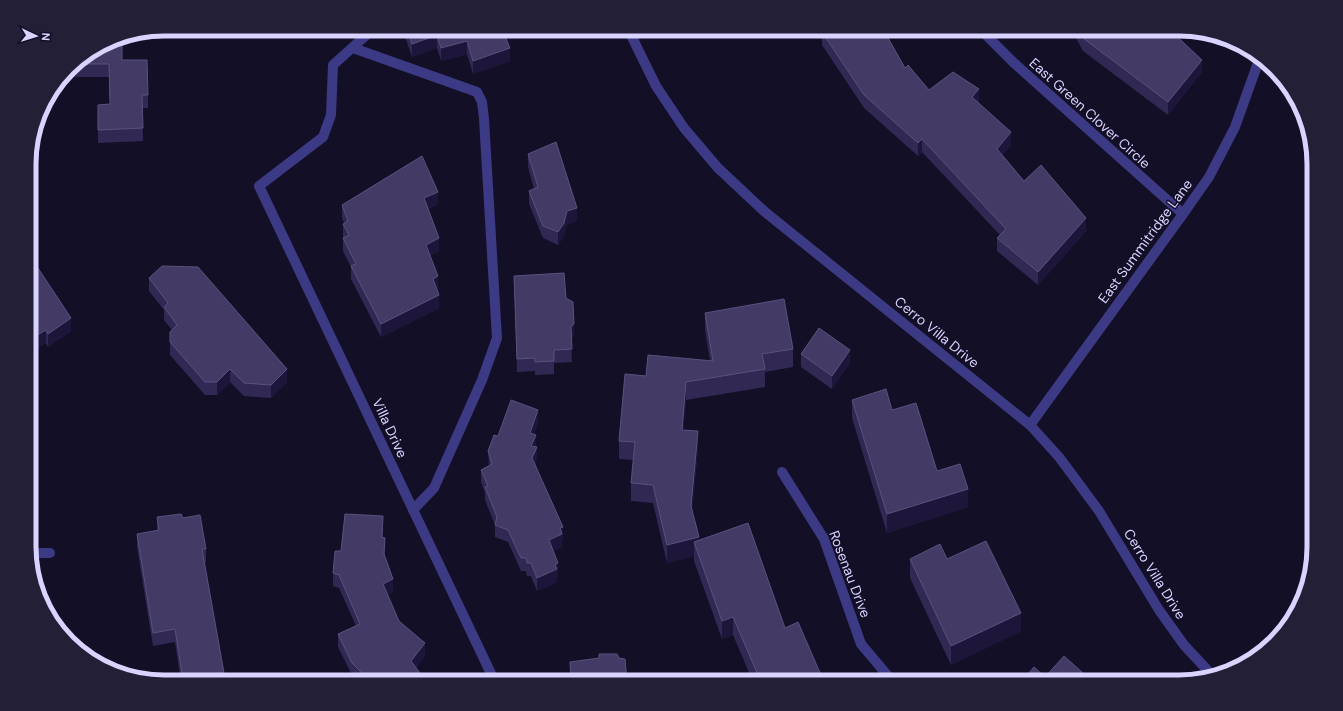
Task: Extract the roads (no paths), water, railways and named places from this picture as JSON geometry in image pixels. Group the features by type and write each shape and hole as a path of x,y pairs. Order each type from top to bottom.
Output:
{"street":[{"path":"366,36 353,48 477,92 482,102 484,119 497,338 482,380 434,488 413,510"},
{"name":"Cerro Villa Drive","path":"631,36 656,86 684,128 718,168 765,212 1030,425 1059,457 1099,511 1159,610 1184,645 1209,672"},
{"name":"East Green Clover Circle","path":"986,36 1014,63 1183,214"},
{"name":"Villa Drive","path":"353,48 333,65 331,115 323,137 260,186 492,675"},
{"name":"East Summitridge Lane","path":"1030,425 1183,214 1208,177 1235,127 1258,64"},
{"name":"Rosenau Drive","path":"782,472 824,539 861,644 887,675"},
{"path":"36,554 50,553"}]}
